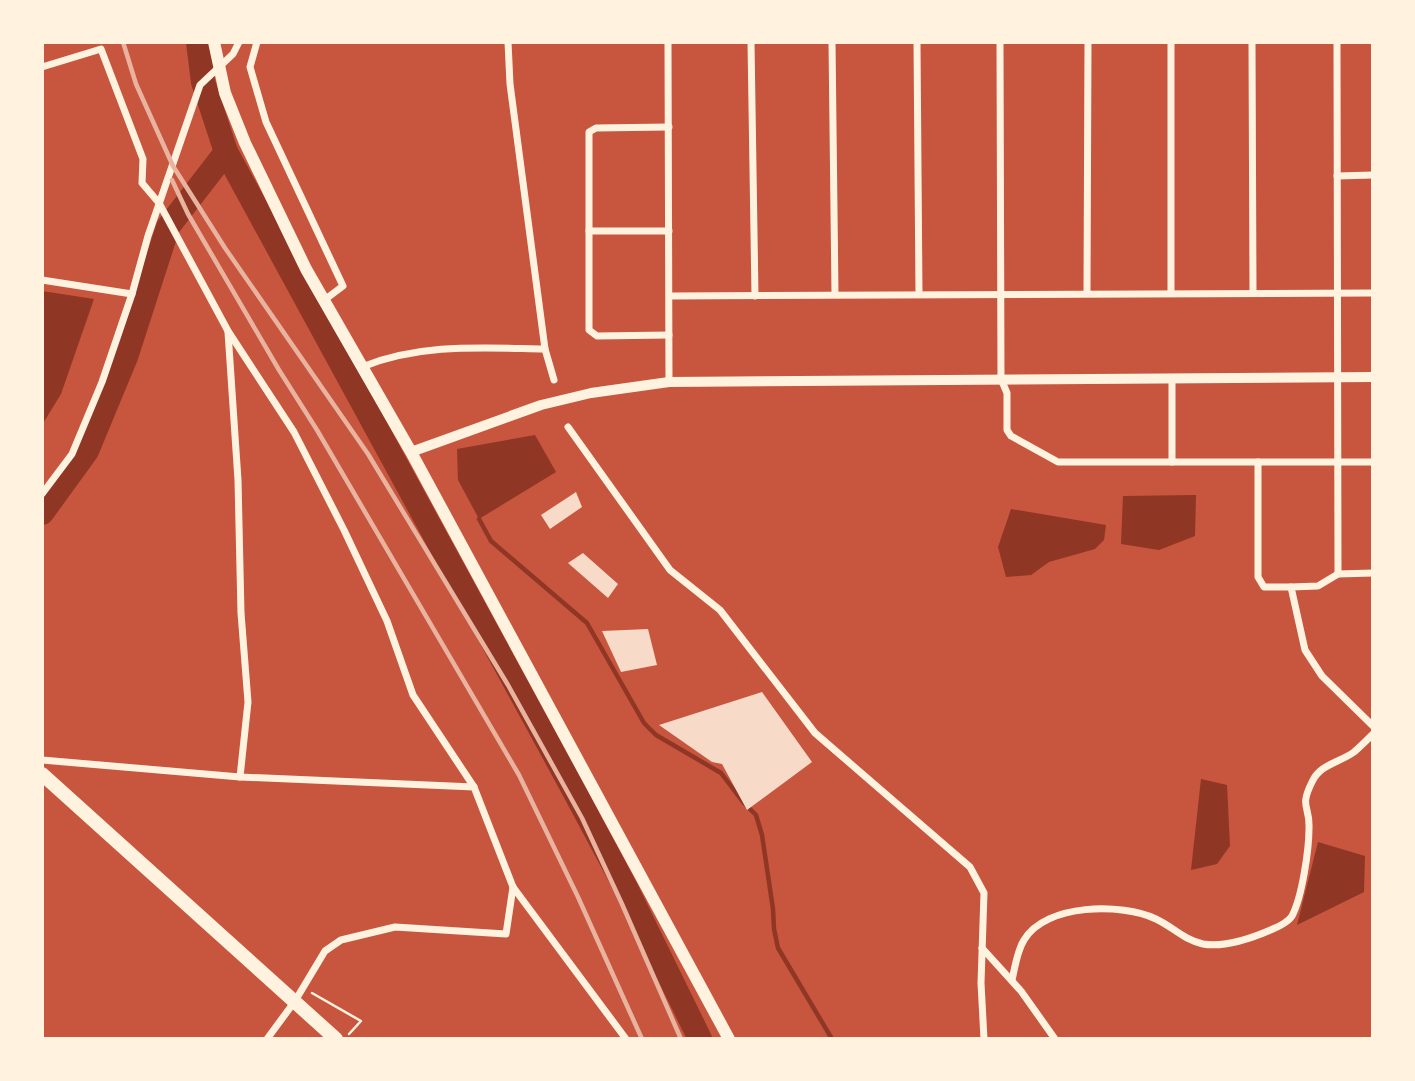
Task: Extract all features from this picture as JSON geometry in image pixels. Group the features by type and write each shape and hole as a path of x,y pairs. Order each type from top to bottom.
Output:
{"highway":[{"path":"42,774 336,1039"}],"main road":[{"path":"214,42 225,93 245,144 323,301 411,452 729,1039"}],"street":[{"path":"42,494 72,454 102,382 200,85 233,54 239,42"},
{"path":"257,42 250,67 266,122 343,286 323,301"},
{"path":"508,42 510,84 545,349 554,380"},
{"path":"668,42 669,382"},
{"path":"751,42 755,296"},
{"path":"832,42 835,294"},
{"path":"917,42 919,294"},
{"path":"1000,42 1001,379 1007,393 1007,430 1011,436 1058,462 1373,461"},
{"path":"1087,293 1088,42"},
{"path":"1171,42 1171,293"},
{"path":"1252,42 1253,293"},
{"path":"1337,42 1338,574"},
{"path":"42,67 100,45 143,159 142,183 159,203 228,331 294,432 387,621 413,695 474,787 513,887 626,1039"},
{"path":"669,127 596,128 589,132 589,330 597,336 669,335"},
{"path":"1337,176 1373,175"},
{"path":"589,231 669,231"},
{"path":"42,280 132,294"},
{"path":"670,296 1373,293"},
{"path":"228,331 238,480 241,613 248,702 240,777"},
{"path":"362,367 381,359 429,349 545,349"},
{"path":"411,452 541,405 591,393 669,382 1373,377"},
{"path":"1172,379 1172,462"},
{"path":"568,427 670,570 720,610 815,733 970,867 984,893 984,1039"},
{"path":"1258,462 1258,577 1264,587 1318,586 1338,574 1373,573"},
{"path":"1291,587 1305,650 1322,676 1373,726"},
{"path":"1012,981 1024,939 1044,921 1063,913 1101,908 1130,912 1156,919 1181,936 1204,944 1231,943 1278,928 1291,917 1306,865 1310,824 1304,800 1313,778 1328,764 1352,753 1373,734"},
{"path":"42,760 240,777 474,787"},
{"path":"268,1039 325,951 341,940 395,927 506,934 513,887"},
{"path":"982,948 1012,981 1055,1039"}],"path":[{"path":"303,988 361,1021 344,1039"}],"shaded area":[{"path":"42,291 94,299 61,394 42,425"},
{"path":"535,435 556,472 479,519 458,480 457,449"},
{"path":"1196,495 1195,536 1159,550 1121,544 1123,496"},
{"path":"1011,509 1106,525 1104,540 1095,549 1049,562 1031,575 1006,577 998,547"},
{"path":"1201,779 1227,785 1230,846 1217,864 1191,870"},
{"path":"1318,842 1365,856 1364,892 1297,925"}],"building":[{"path":"576,492 582,507 550,529 541,515"},
{"path":"583,553 618,584 608,598 568,563"},
{"path":"648,629 657,665 621,672 602,631"},
{"path":"762,692 812,762 747,810 722,764 712,762 659,725"}],"waterway":[{"path":"198,42 203,82 226,152 627,890 700,1039"},
{"path":"42,513 87,451 126,357 168,227 226,152"},
{"path":"479,519 491,541 587,623 644,723 656,735 721,773 756,815 762,835 778,948 832,1039"}],"railway":[{"path":"123,42 136,84 173,166 225,248 368,454 508,685 582,818 681,1039"},
{"path":"172,180 188,214 519,775 642,1039"}]}
